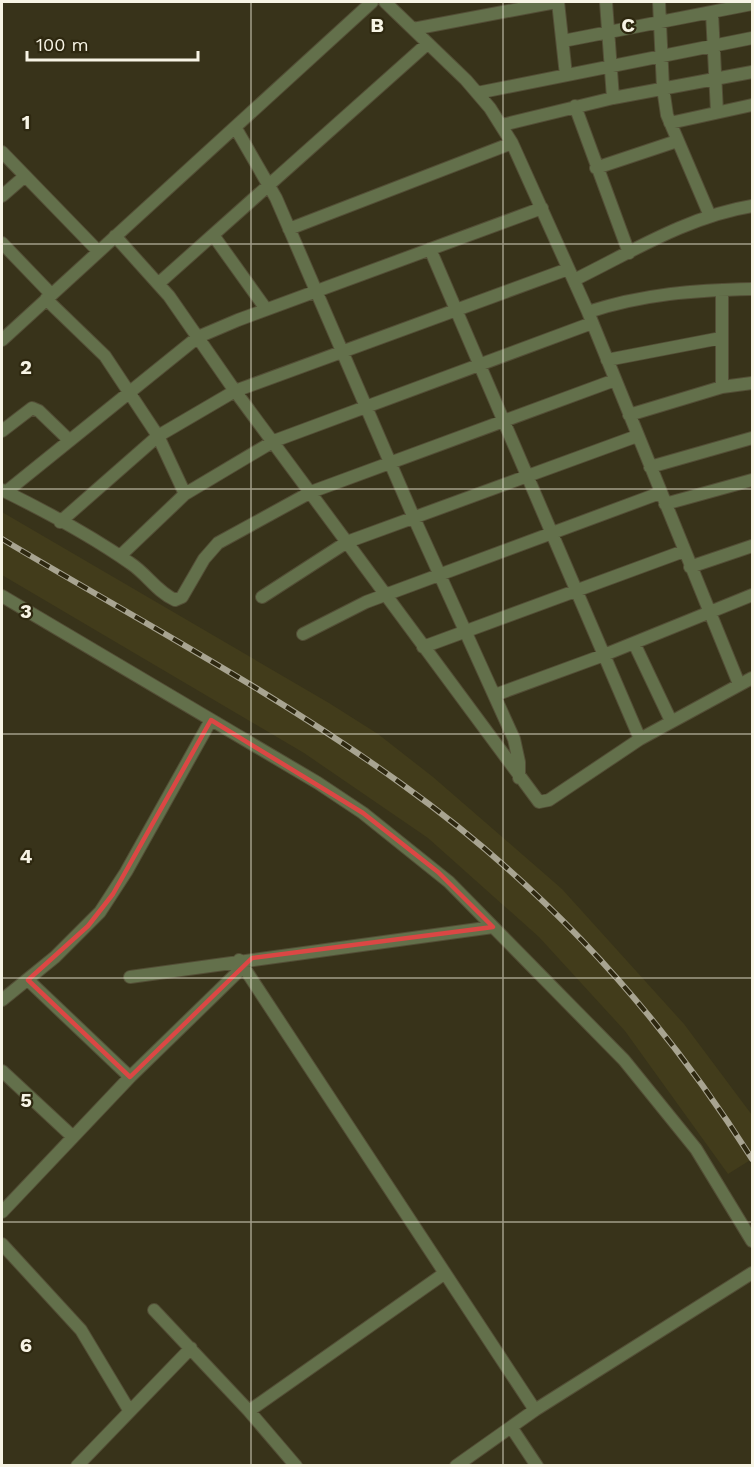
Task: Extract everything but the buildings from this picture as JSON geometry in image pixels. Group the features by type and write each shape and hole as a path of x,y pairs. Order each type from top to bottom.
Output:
{"street":[{"path":"2,340 372,2"},
{"path":"386,2 477,93 502,125 512,143 590,318 739,684"},
{"path":"413,29 557,2 566,75"},
{"path":"606,2 613,98"},
{"path":"659,2 663,88 670,123 710,216"},
{"path":"562,41 753,4"},
{"path":"712,13 717,112"},
{"path":"477,93 753,38"},
{"path":"159,283 427,44"},
{"path":"502,125 575,106 753,72"},
{"path":"670,123 753,105"},
{"path":"575,106 628,253"},
{"path":"235,127 269,185 290,229 414,518 495,695 518,750 519,778"},
{"path":"596,168 677,141"},
{"path":"290,229 512,143"},
{"path":"2,152 99,251"},
{"path":"2,196 25,176"},
{"path":"60,522 158,436 236,391 454,310 571,274 628,253 710,216 753,206"},
{"path":"542,208 316,290 198,337 4,491 120,556 143,573 160,593 179,600 204,559 218,543 311,492 615,380"},
{"path":"213,235 266,309"},
{"path":"115,236 159,283 534,798 543,802 640,739 753,678"},
{"path":"2,243 48,297 100,351 129,390 158,436 185,494"},
{"path":"430,249 454,310 640,739"},
{"path":"120,556 185,494 274,441 478,366 636,298 753,289"},
{"path":"722,290 722,387"},
{"path":"607,360 721,338"},
{"path":"629,415 722,387 753,383"},
{"path":"2,431 32,408 39,411 69,440"},
{"path":"262,597 347,542 637,436"},
{"path":"650,467 753,438"},
{"path":"303,634 349,609 385,594 551,534 662,499 753,480"},
{"path":"690,567 753,546"},
{"path":"423,647 684,550"},
{"path":"495,695 604,655 753,595"},
{"path":"2,596 318,783 363,813 438,873 624,1060 656,1096 696,1149 753,1241"},
{"path":"634,642 671,721"},
{"path":"2,1000 88,926 113,894 211,720"},
{"path":"130,976 241,964 493,927"},
{"path":"2,1212 241,964"},
{"path":"241,964 535,1410"},
{"path":"28,980 130,1077"},
{"path":"2,1071 73,1137"},
{"path":"2,1244 81,1330 129,1410"},
{"path":"249,1411 445,1273"},
{"path":"456,1466 535,1410 753,1273"},
{"path":"154,1310 249,1411 296,1466"},
{"path":"77,1466 191,1348"},
{"path":"511,1427 537,1466"}],"highlighted area":[{"path":"211,720 363,813 438,872 493,927 293,953 252,958 130,1077 28,980 88,926 113,894"}],"shaded area":[{"path":"2,512 329,703 378,734 433,777 562,889 684,1024 752,1115 752,1159 728,1174 625,1031 539,937 428,838 304,753 2,575"}],"railway":[{"path":"2,539 306,719 355,751 455,824 551,909 596,955 678,1053 752,1159"}]}
